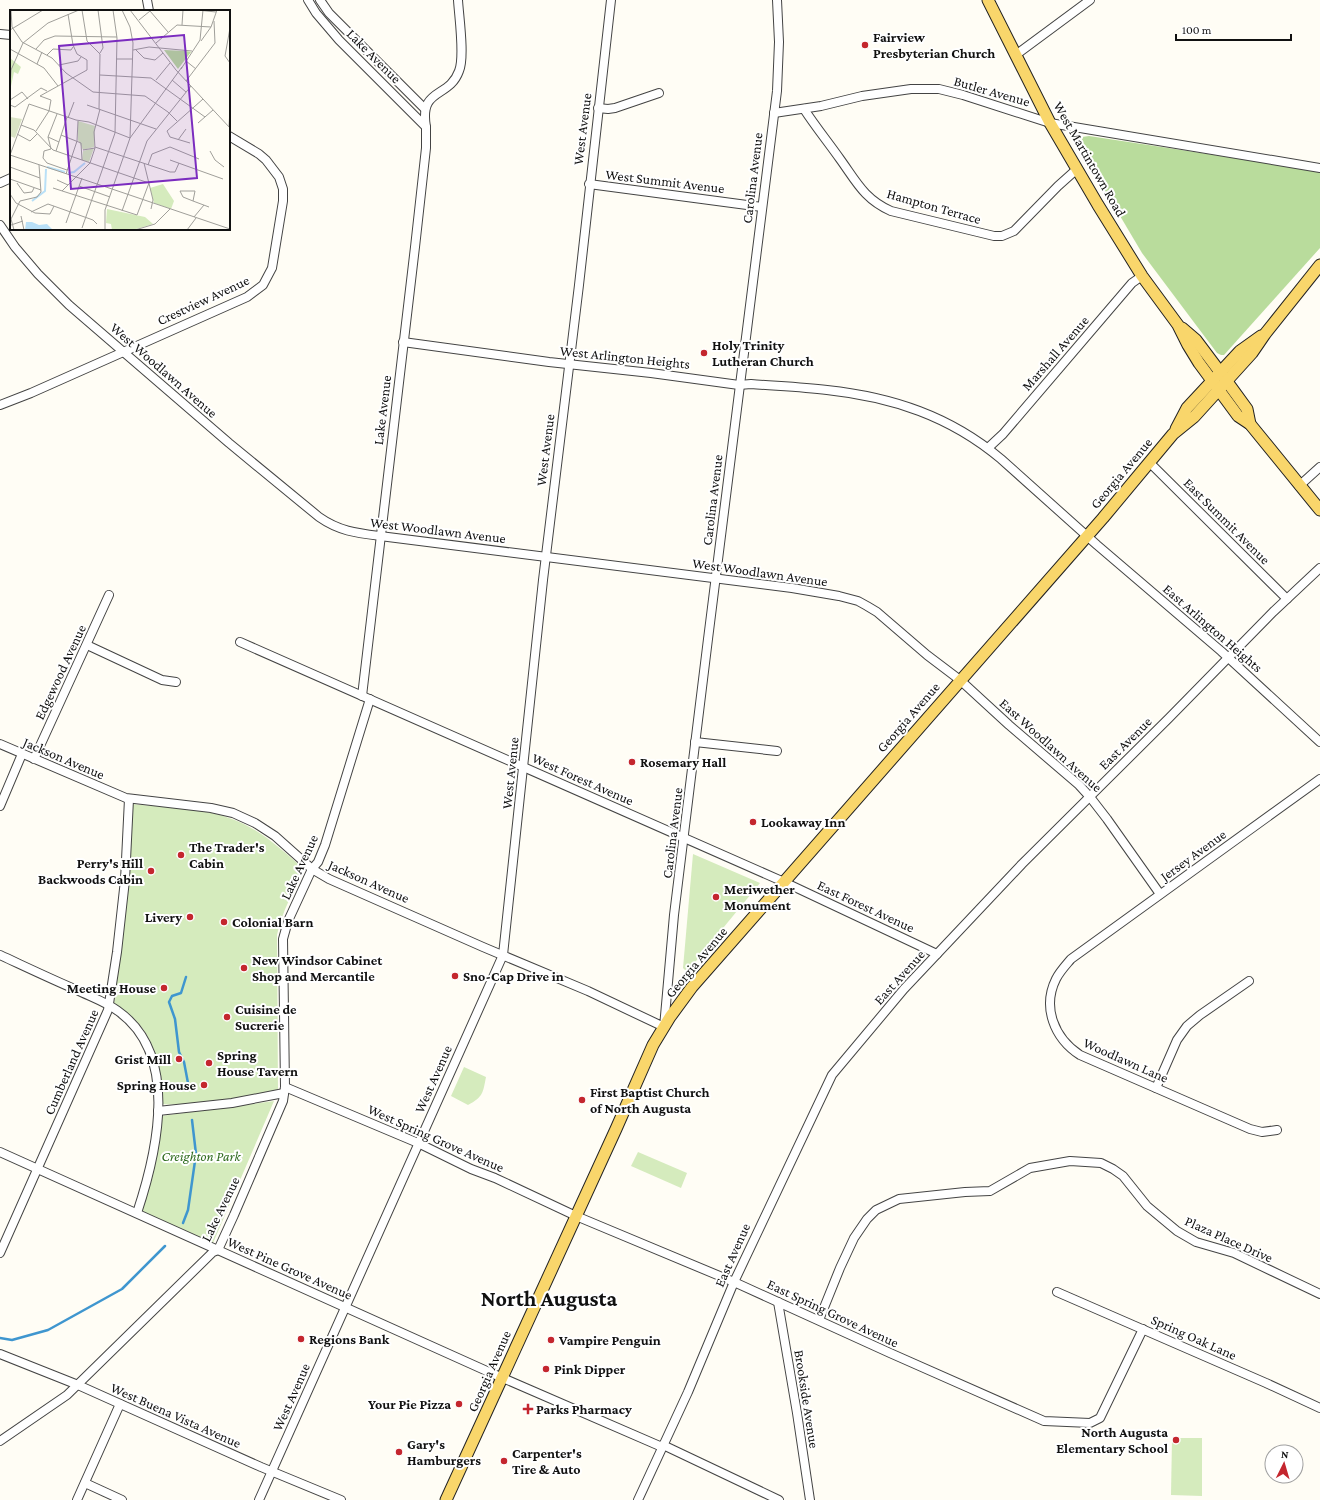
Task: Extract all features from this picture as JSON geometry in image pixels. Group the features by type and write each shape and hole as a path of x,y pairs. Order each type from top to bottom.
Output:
{"main road":[{"name":"West Martintown Road","path":"988,0 1050,122 1142,276 1178,325 1188,345 1238,416 1250,424"},
{"name":"Georgia Avenue","path":"446,1500 503,1378 653,1045 664,1026 692,987 1087,535 1173,434 1194,417 1216,385 1252,353 1265,334 1318,272"},
{"name":"West Martintown Road","path":"1178,325 1196,340 1224,377 1247,409 1250,424"},
{"path":"1250,424 1320,510"}],"street":[{"path":"147,0 149,10"},
{"name":"Lake Avenue","path":"308,0 339,40 426,127"},
{"name":"Lake Avenue","path":"320,0 329,13 425,109 426,148 362,696"},
{"path":"425,109 432,97 453,82 460,70 462,56 458,0"},
{"name":"West Avenue","path":"259,1500 503,955 546,557 611,0"},
{"name":"Carolina Avenue","path":"664,1026 669,964 695,742 777,91 779,42 777,0"},
{"path":"1016,54 1090,0"},
{"path":"0,34 10,35"},
{"name":"Butler Avenue","path":"774,113 862,96 911,88 926,88 963,94 1050,122 1320,168"},
{"path":"598,108 615,108 659,94"},
{"name":"Hampton Terrace","path":"804,108 819,132 840,158 864,193 877,204 891,210 994,236 1006,235 1014,231 1058,186 1077,169"},
{"name":"Crestview Avenue","path":"0,405 32,393 246,297 258,289 270,274 272,268 283,201 281,183 272,167 262,157 230,137"},
{"path":"0,183 10,178"},
{"name":"West Summit Avenue","path":"589,184 762,207"},
{"name":"West Woodlawn Avenue","path":"0,225 15,247 53,290 69,305 229,443 319,517 343,530 832,594 858,601 877,612 927,655 960,680"},
{"name":"Marshall Avenue","path":"988,448 1003,434 1132,283 1142,276"},
{"name":"West Arlington Heights","path":"404,342 569,364 739,384 828,390 869,396 903,405 934,416 988,448 1087,535"},
{"name":"East Summit Avenue","path":"1149,462 1287,599"},
{"path":"1299,486 1320,467"},
{"name":"East Arlington Heights","path":"1087,535 1228,658 1320,742"},
{"name":"East Avenue","path":"638,1500 734,1282 832,1075 904,989 1022,864 1287,599 1320,568"},
{"name":"Edgewood Avenue","path":"34,759 109,595"},
{"name":"West Forest Avenue","path":"240,642 784,882"},
{"path":"87,645 162,680 176,682"},
{"name":"East Woodlawn Avenue","path":"960,680 1009,725 1079,785 1107,819 1160,894"},
{"name":"Lake Avenue","path":"0,1441 43,1412 78,1385 157,1306 218,1250 281,1107 285,1090 283,939 288,921 325,845 370,699"},
{"path":"695,742 777,751"},
{"name":"Jackson Avenue","path":"0,744 129,799 211,808 244,817 265,829 312,869 329,879 588,991 664,1026"},
{"path":"0,806 22,754"},
{"name":"Jersey Avenue","path":"1081,952 1320,779"},
{"name":"Cumberland Avenue","path":"0,1253 110,1005 125,880 129,799"},
{"name":"East Forest Avenue","path":"784,882 937,954"},
{"name":"Woodlawn Lane","path":"1081,952 1071,959 1061,970 1053,985 1050,1002 1050,1010 1056,1031 1066,1045 1080,1055 1256,1131 1268,1132 1277,1130"},
{"path":"0,955 110,1005 133,1024 140,1032 150,1050 157,1079 158,1111 152,1159 137,1214"},
{"path":"1156,1088 1177,1040 1187,1026 1200,1015 1249,981"},
{"path":"158,1111 232,1103 285,1090"},
{"name":"West Spring Grove Avenue","path":"285,1090 418,1143 576,1216"},
{"name":"West Pine Grove Avenue","path":"0,1152 503,1378 663,1446 779,1500"},
{"name":"Plaza Place Drive","path":"819,1320 854,1238 876,1210 898,1199 938,1194 990,1191 1030,1168 1070,1161 1101,1163 1113,1169 1123,1176 1147,1206 1177,1231 1196,1242 1234,1253 1320,1294"},
{"name":"East Spring Grove Avenue","path":"576,1216 734,1282 1044,1422 1092,1423 1100,1418 1143,1329"},
{"name":"Spring Oak Lane","path":"1057,1292 1320,1408"},
{"name":"Brookside Avenue","path":"778,1302 810,1500"},
{"name":"West Buena Vista Avenue","path":"0,1354 78,1385 341,1500"},
{"path":"77,1500 120,1404"},
{"path":"85,1483 122,1500"}],"green space":[{"path":"1089,136 1320,171 1320,248 1224,355 1217,353 1142,253 1094,172 1081,144 1082,137"},
{"path":"132,804 183,808 208,812 232,819 261,834 279,847 304,869 285,909 277,935 278,1090 205,1103 176,1105 161,1104 159,1073 152,1046 147,1035 128,1013 114,1003 128,879"},
{"path":"693,854 760,883 687,972 683,968"},
{"path":"464,1067 486,1077 482,1094 477,1100 468,1105 451,1096"},
{"name":"Creighton Park","path":"274,1101 213,1243 141,1212 155,1163 161,1116"},
{"path":"638,1152 687,1173 681,1188 631,1166"},
{"path":"1172,1438 1202,1438 1202,1496 1171,1495"}],"waterway":[{"path":"186,977 181,993 172,996 169,1002 175,1019 179,1052 184,1062 188,1083"},
{"path":"183,1223 188,1210 196,1154 192,1120"},
{"path":"0,1338 12,1340 48,1330 122,1289 165,1246"}],"place":[{"name":"Fairview Presbyterian Church","path":"865,45"},
{"name":"Holy Trinity Lutheran Church","path":"704,353"},
{"name":"Rosemary Hall","path":"632,762"},
{"name":"Lookaway Inn","path":"753,822"},
{"name":"The Trader's Cabin","path":"181,855"},
{"name":"Perry's Hill Backwoods Cabin","path":"151,871"},
{"name":"Meriwether Monument","path":"716,897"},
{"name":"Livery","path":"190,917"},
{"name":"Colonial Barn","path":"224,922"},
{"name":"New Windsor Cabinet Shop and Mercantile","path":"244,968"},
{"name":"Sno-Cap Drive in","path":"455,976"},
{"name":"Meeting House","path":"164,988"},
{"name":"Cuisine de Sucrerie","path":"227,1017"},
{"name":"Grist Mill","path":"179,1059"},
{"name":"Spring House Tavern","path":"209,1063"},
{"name":"Spring House","path":"204,1085"},
{"name":"First Baptist Church of North Augusta","path":"582,1100"},
{"name":"Regions Bank","path":"301,1339"},
{"name":"Vampire Penguin","path":"551,1340"},
{"name":"Pink Dipper","path":"546,1369"},
{"name":"Your Pie Pizza","path":"459,1404"},
{"name":"Parks Pharmacy","path":"528,1409"},
{"name":"North Augusta Elementary School","path":"1176,1440"},
{"name":"Gary's Hamburgers","path":"399,1452"},
{"name":"Carpenter's Tire & Auto","path":"504,1461"}],"district":[{"name":"North Augusta","path":"549,1298"}]}
